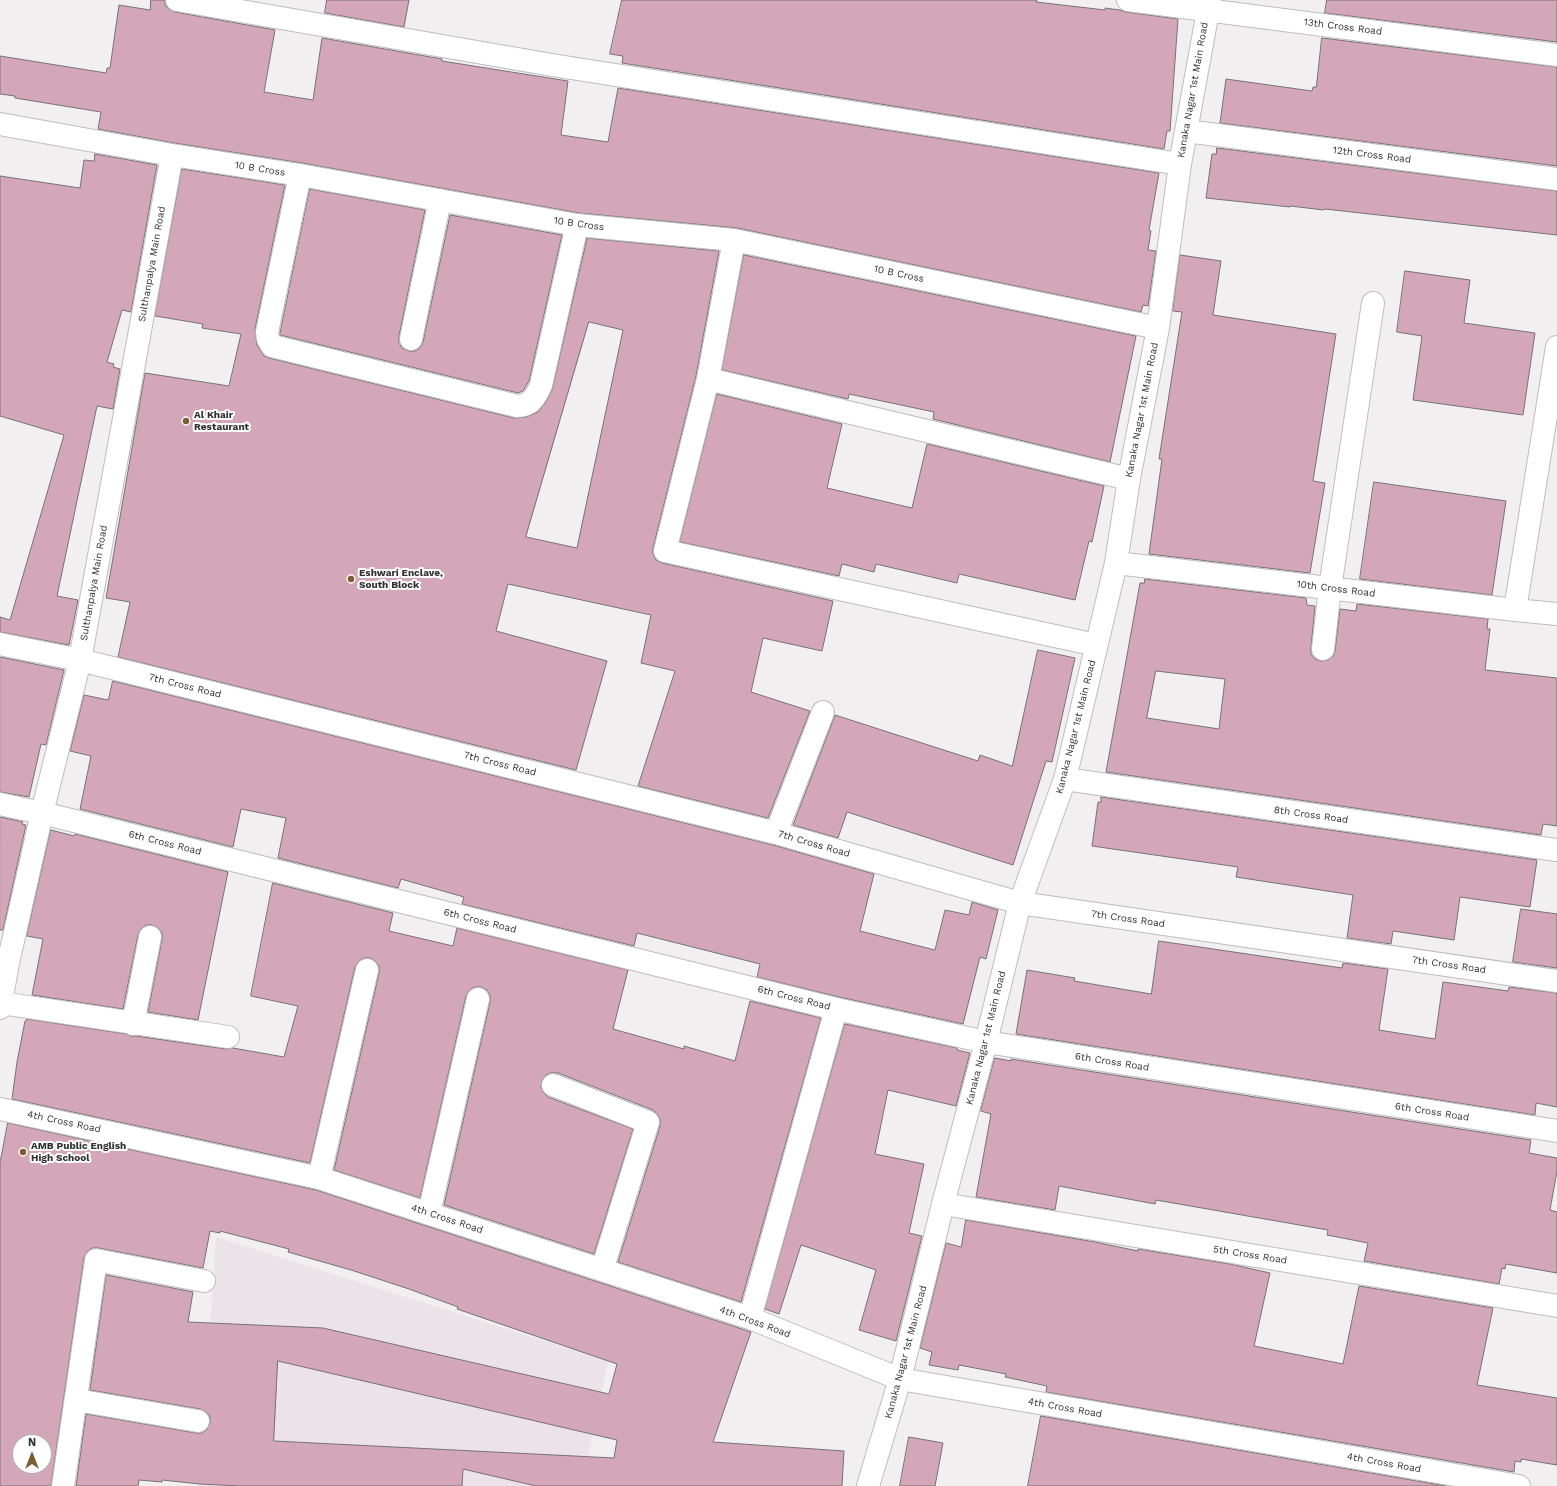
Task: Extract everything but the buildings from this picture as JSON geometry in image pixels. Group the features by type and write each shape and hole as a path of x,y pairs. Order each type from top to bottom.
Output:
{"street":[{"path":"177,0 552,65 1180,164"},
{"name":"13th Cross Road","path":"1128,0 1209,5 1557,54"},
{"name":"Kanaka Nagar 1st Main Road","path":"868,1486 900,1379 1020,904 1065,779 1116,563 1129,479 1158,328 1180,164 1209,5"},
{"name":"10 B Cross","path":"0,124 172,155 300,175 577,225 734,240 1158,328"},
{"name":"12th Cross Road","path":"1186,131 1557,179"},
{"name":"Sulthanpalya Main Road","path":"0,1006 4,962 80,660 172,155"},
{"path":"300,175 267,332 268,339 272,346 518,406 525,406 532,401 538,393 541,384 577,225"},
{"path":"411,339 440,200"},
{"path":"734,240 708,379 665,550 1096,645"},
{"path":"1323,649 1330,588 1373,303"},
{"path":"1515,610 1557,347"},
{"path":"708,379 1129,479"},
{"name":"10th Cross Road","path":"1116,563 1557,614"},
{"name":"7th Cross Road","path":"0,644 80,660 776,833 1020,904 1557,981"},
{"path":"776,833 823,712"},
{"name":"8th Cross Road","path":"1065,779 1557,850"},
{"name":"6th Cross Road","path":"0,804 42,813 836,1008 986,1042 1557,1131"},
{"path":"133,1024 150,937"},
{"path":"319,1178 367,970"},
{"path":"429,1213 478,999"},
{"path":"0,1006 228,1037"},
{"path":"750,1318 836,1008"},
{"path":"553,1085 648,1122 602,1270"},
{"name":"4th Cross Road","path":"0,1109 319,1178 750,1318 900,1379 1519,1486"},
{"name":"5th Cross Road","path":"943,1204 1557,1306"},
{"path":"63,1486 96,1260 204,1281"},
{"path":"76,1400 198,1421"}],"shaded area":[{"path":"216,1237 608,1361 582,1486 199,1486"}],"place":[{"name":"Al Khair Restaurant","path":"186,421"},
{"name":"Eshwari Enclave, South Block","path":"351,579"},
{"name":"AMB Public English High School","path":"23,1152"}]}
